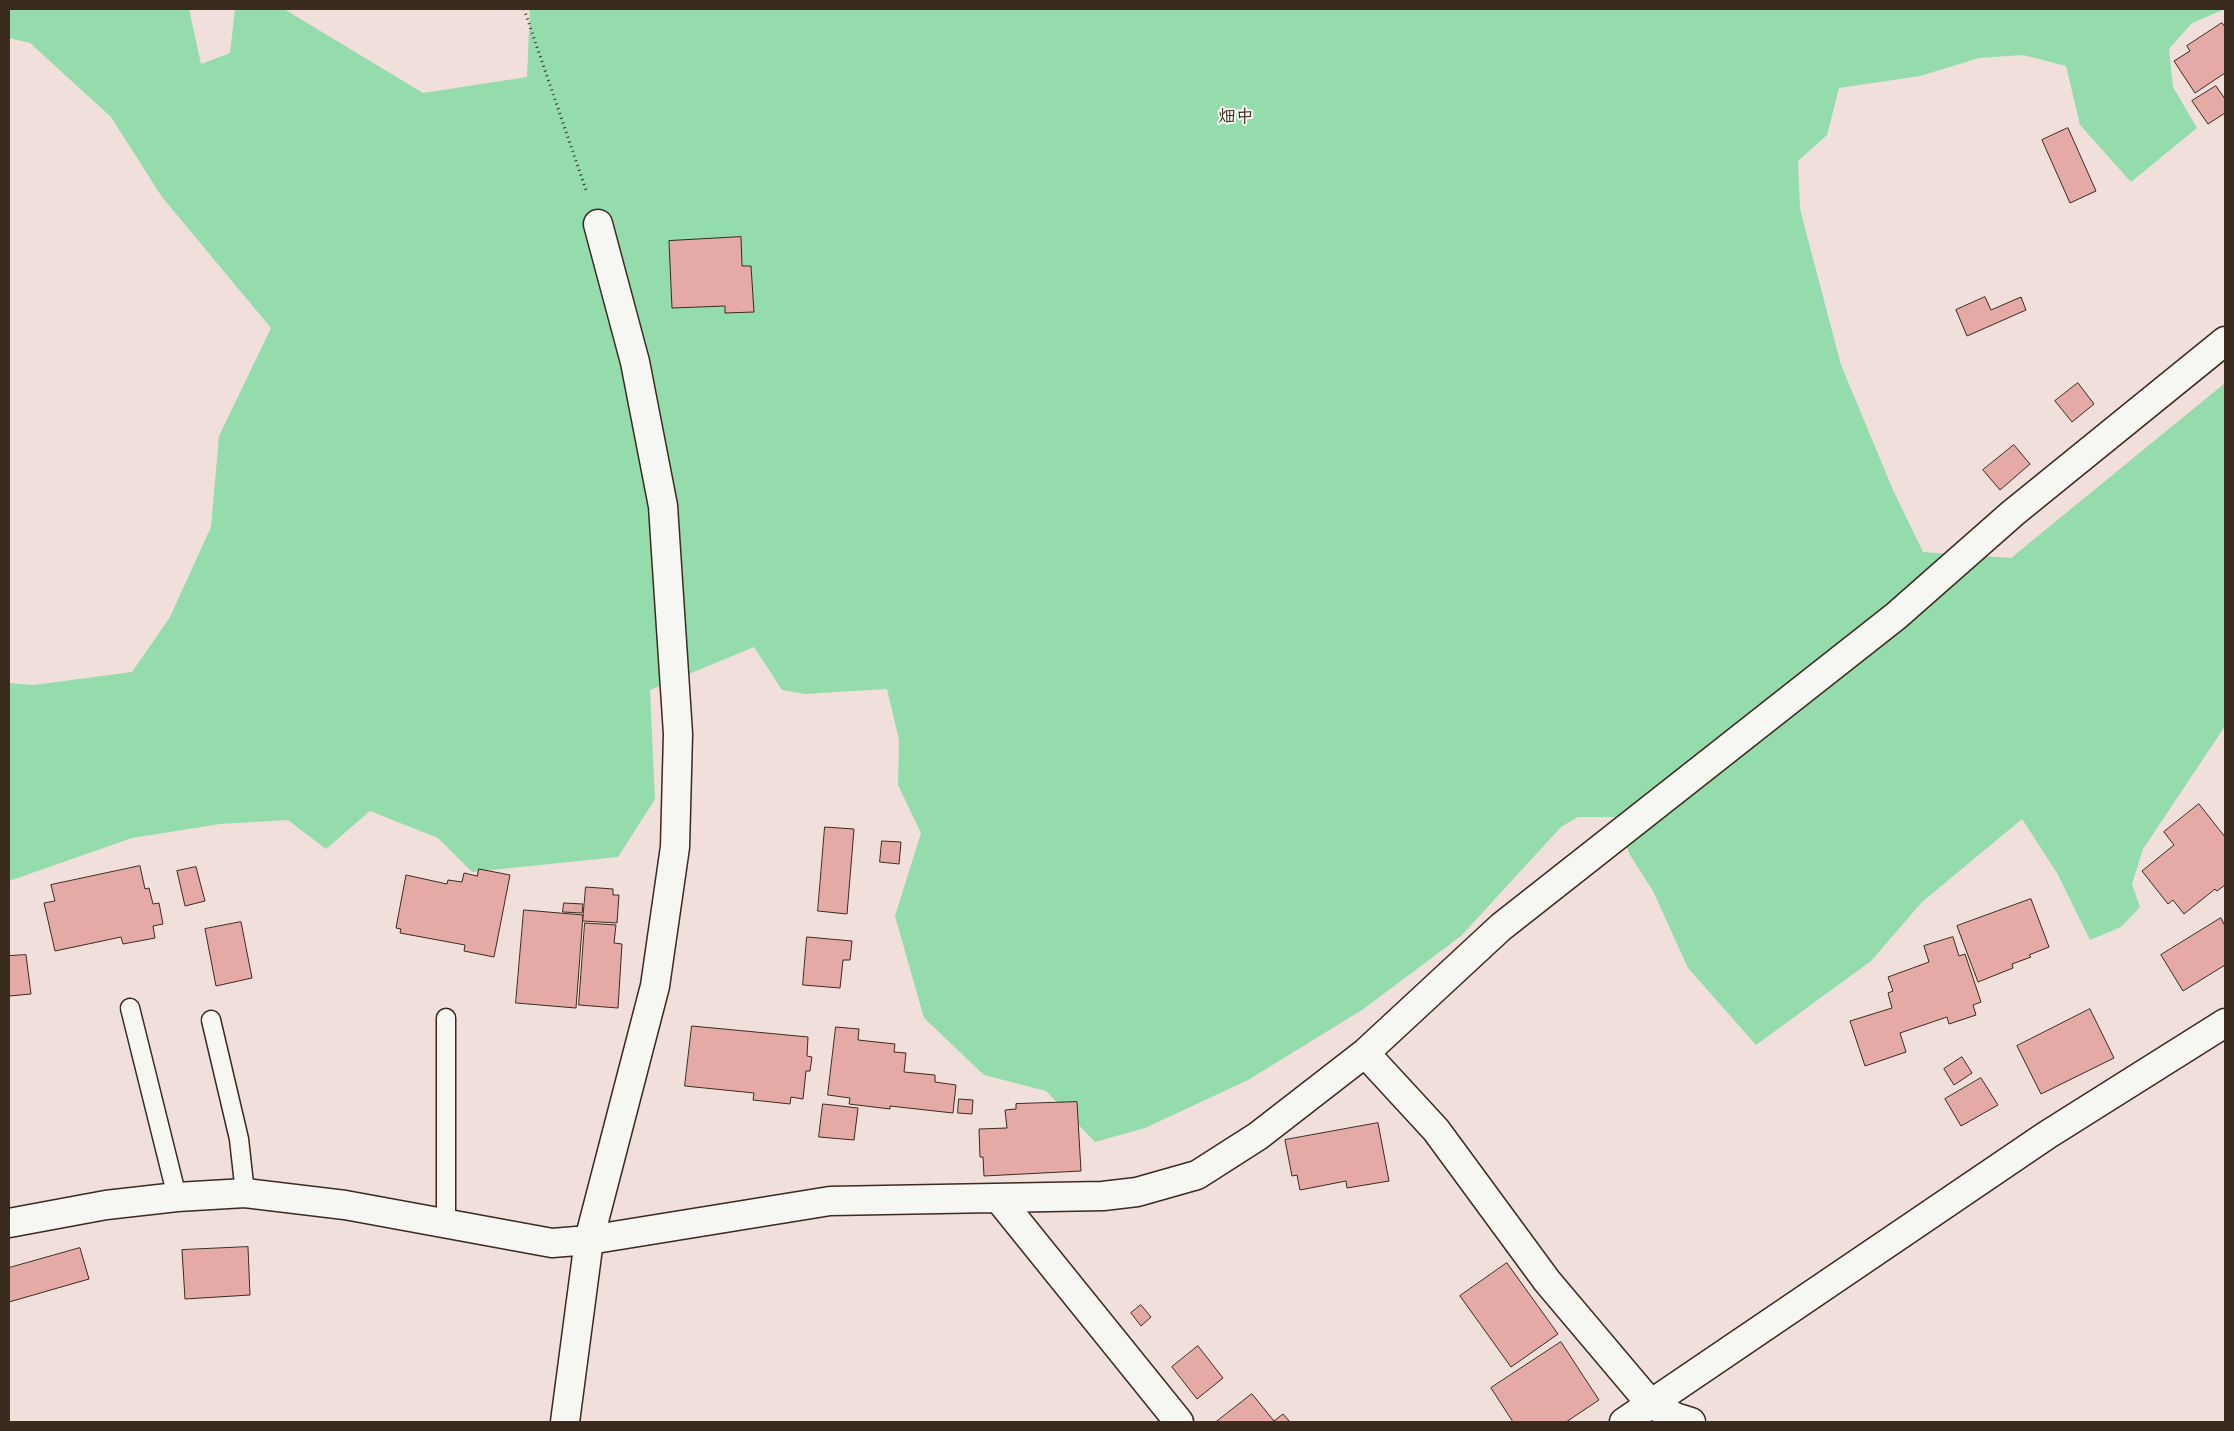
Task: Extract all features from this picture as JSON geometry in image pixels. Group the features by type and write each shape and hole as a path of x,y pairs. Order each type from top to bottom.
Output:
{"street":[{"path":"565,1422 589,1240 655,986 663,946 675,847 678,734 663,506 636,362 598,224"},
{"path":"9,1223 106,1205 177,1197 245,1193 345,1205 552,1243 589,1240 830,1201 1103,1196 1137,1192 1197,1175 1258,1136 1365,1053 1501,927 1896,616 2013,513 2225,341"},
{"path":"1624,1422 2047,1135 2225,1023"},
{"path":"1365,1053 1436,1130 1547,1281 1650,1403 1675,1417 1691,1422"},
{"path":"999,1199 1179,1422"}],"lane":[{"path":"130,1008 177,1197"},
{"path":"446,1018 446,1225"},
{"path":"212,1020 239,1139 245,1193"}],"path":[{"path":"524,9 598,224"}],"green space":[{"path":"9,9 189,9 201,64 230,53 235,9 284,9 423,93 527,77 530,9 2225,9 2192,23 2169,49 2173,87 2197,128 2131,182 2080,125 2066,66 2023,55 1979,58 1920,76 1839,88 1827,135 1798,161 1800,209 1841,365 1893,490 1923,552 2011,558 2225,383 2225,726 2143,849 2132,884 2140,907 2121,927 2090,940 2057,873 2022,819 1922,902 1871,961 1756,1045 1688,968 1653,891 1630,855 1615,817 1578,817 1561,827 1461,936 1362,1010 1248,1080 1145,1128 1095,1142 1046,1091 984,1075 924,1018 895,916 921,833 898,785 899,740 887,689 805,694 782,690 754,647 650,690 655,799 618,857 472,872 438,838 370,811 326,849 288,820 220,824 132,838 9,881 9,683 34,685 132,672 170,617 211,527 219,436 271,328 162,197 111,117 30,43 9,38"}],"building":[{"path":"2222,23 2225,27 2225,73 2195,93 2174,61 2190,51 2187,46"},
{"path":"2216,86 2225,99 2225,113 2208,124 2192,101"},
{"path":"2068,128 2096,191 2070,203 2042,140"},
{"path":"741,237 742,266 751,266 754,312 725,313 725,306 672,308 669,241"},
{"path":"1985,297 1991,310 2021,297 2026,310 1967,336 1956,310"},
{"path":"2078,383 2094,404 2072,422 2055,401"},
{"path":"2014,445 2030,464 2000,490 1983,470"},
{"path":"2199,804 2225,837 2225,885 2217,891 2215,889 2184,914 2173,900 2168,904 2142,871 2174,845 2164,832"},
{"path":"825,827 854,829 847,914 818,911"},
{"path":"882,841 901,842 899,864 880,862"},
{"path":"140,866 145,889 149,888 153,904 159,903 163,924 153,926 155,938 123,944 121,937 55,951 44,903 55,901 51,885"},
{"path":"196,867 205,901 185,906 177,871"},
{"path":"479,869 510,875 494,957 464,951 465,945 400,933 401,929 396,928 406,875 447,884 448,880 462,882 464,873 477,876"},
{"path":"586,887 613,889 613,895 619,895 617,923 583,921"},
{"path":"2031,899 2049,947 2029,955 2031,957 2012,964 2013,968 1978,982 1957,926"},
{"path":"564,903 583,904 582,913 563,912"},
{"path":"524,910 583,915 576,1008 516,1003"},
{"path":"2221,918 2225,926 2225,965 2183,991 2161,955"},
{"path":"241,922 252,978 216,986 205,929"},
{"path":"585,923 616,925 614,943 622,944 618,1008 579,1005"},
{"path":"807,937 852,941 850,960 843,960 840,988 803,985"},
{"path":"1953,937 1959,956 1965,954 1981,1002 1973,1005 1976,1015 1949,1024 1947,1017 1900,1033 1906,1052 1865,1066 1850,1021 1892,1008 1888,993 1893,991 1888,977 1929,962 1924,946"},
{"path":"26,955 31,994 9,996 9,956"},
{"path":"2090,1009 2114,1058 2041,1094 2017,1046"},
{"path":"692,1026 808,1037 807,1056 812,1057 810,1071 806,1071 803,1099 791,1097 790,1104 753,1100 754,1093 685,1086"},
{"path":"836,1027 859,1029 858,1040 895,1044 894,1052 906,1053 904,1072 935,1075 935,1082 956,1085 953,1113 890,1106 890,1109 849,1104 850,1098 828,1095"},
{"path":"1962,1057 1972,1073 1954,1085 1944,1069"},
{"path":"1981,1078 1998,1105 1961,1126 1945,1099"},
{"path":"959,1099 973,1100 972,1114 958,1113"},
{"path":"1077,1102 1081,1171 984,1176 983,1157 980,1157 979,1129 1007,1128 1005,1110 1016,1109 1016,1104"},
{"path":"823,1104 858,1108 854,1140 819,1137"},
{"path":"1378,1123 1389,1181 1347,1188 1346,1181 1300,1190 1297,1175 1292,1176 1285,1140"},
{"path":"248,1247 250,1295 185,1299 182,1250"},
{"path":"80,1248 89,1279 9,1302 9,1268"},
{"path":"1507,1263 1558,1334 1511,1367 1460,1296"},
{"path":"1141,1305 1151,1317 1141,1326 1131,1313"},
{"path":"1561,1342 1599,1400 1566,1422 1513,1422 1491,1388"},
{"path":"1198,1346 1223,1378 1197,1399 1172,1367"},
{"path":"1252,1394 1274,1421 1283,1414 1290,1422 1216,1422"}],"district":[{"name":"畑中","path":"1236,117"}]}
